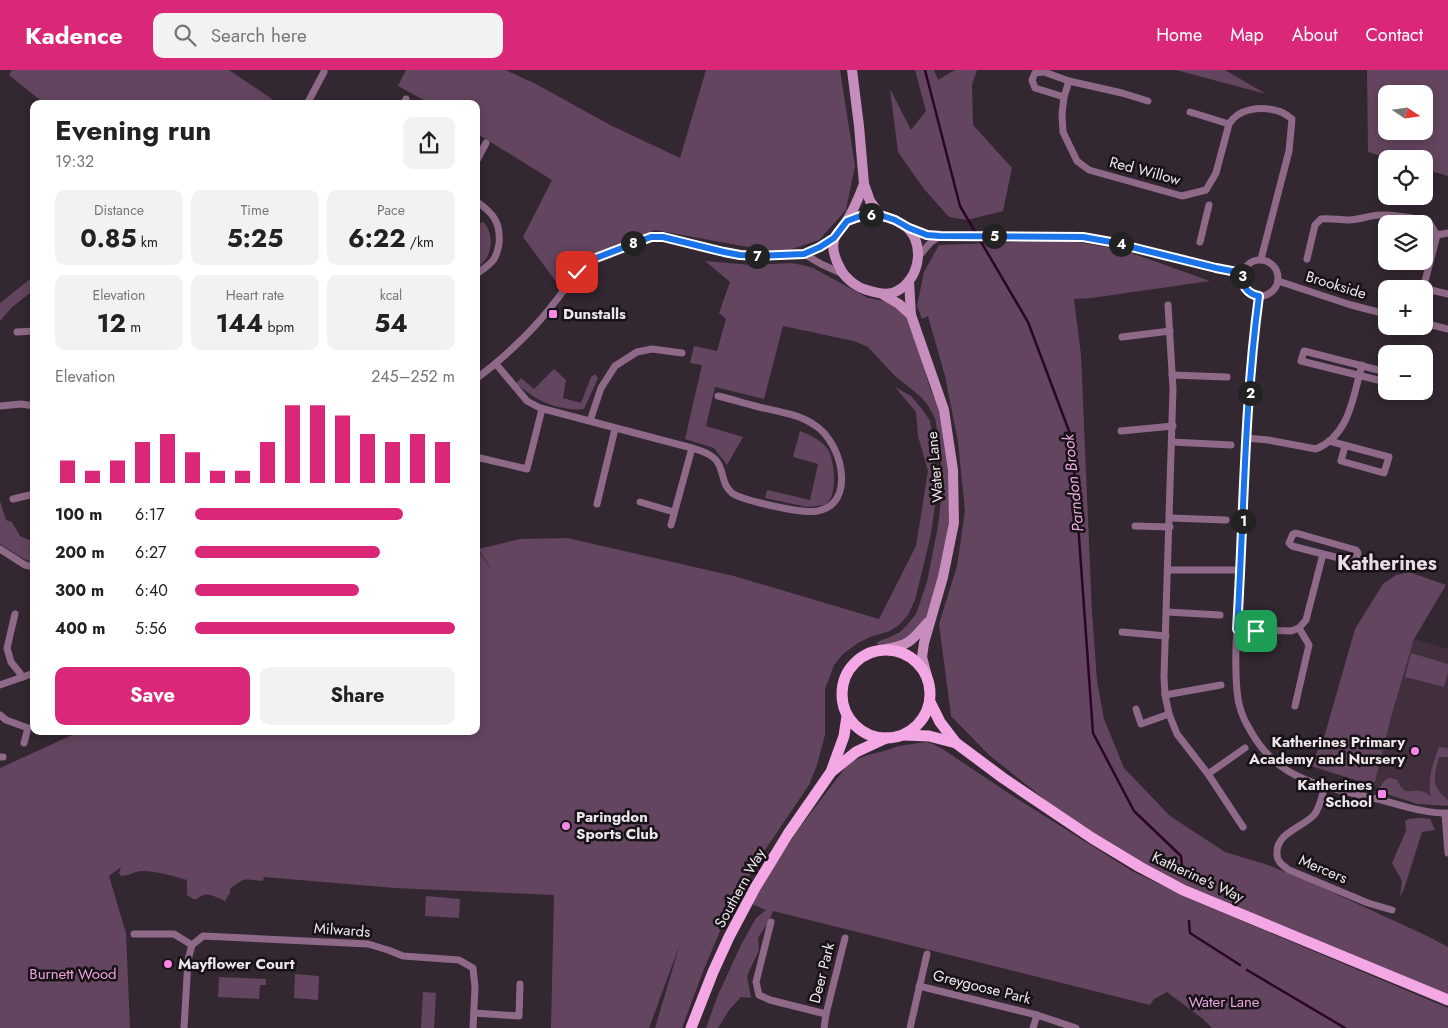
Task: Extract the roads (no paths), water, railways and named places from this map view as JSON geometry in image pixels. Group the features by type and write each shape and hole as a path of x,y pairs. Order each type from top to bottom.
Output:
{"main road":[{"path":"852,70 860,126 864,184 870,201 880,215"},
{"path":"864,184 847,221 834,238 834,258 843,274 861,289 882,294 899,304 911,315"},
{"path":"847,221 863,215 880,215 895,220 909,228 918,243 919,256 909,281 897,291 882,294"},
{"name":"Water Lane","path":"909,281 911,315 944,410 953,470 954,522 944,577 924,643 922,657 927,676"},
{"name":"Water Lane","path":"886,649 901,646 911,641 930,620"},
{"path":"886,649 906,653 918,663 927,676 930,692 930,702 919,723 904,735 886,738 871,736 861,731 847,716 841,697 842,682 846,672 856,660 864,654 886,649"},
{"name":"Katherine's Way","path":"930,702 940,722 956,742 1002,778 1114,852 1192,893 1448,1000"},
{"name":"Southern Way","path":"691,1028 713,972 751,896 788,834 831,772 844,736 847,716"},
{"name":"Katherine's Way","path":"904,735 929,736 956,742"},
{"name":"Southern Way","path":"831,772 856,752 886,738"}],"street":[{"path":"308,100 324,72"},
{"path":"1064,97 1035,88 1032,80 1036,73 1044,72 1069,81 1148,101"},
{"name":"Red Willow","path":"1069,81 1064,97 1062,114 1063,132 1077,161 1089,170 1182,196 1206,190 1216,173 1230,124"},
{"path":"1190,112 1230,124 1239,115 1256,108 1280,111 1292,119 1289,150 1261,259"},
{"path":"480,154 486,143"},
{"path":"480,204 491,212 500,234 497,254 494,260 480,271"},
{"path":"1200,242 1209,205"},
{"path":"1308,259 1315,225 1321,219 1361,219 1379,214 1428,221 1437,235 1425,280"},
{"path":"909,228 927,235 940,236 1083,237 1242,273"},
{"path":"1437,235 1448,234"},
{"path":"919,256 931,242 940,236"},
{"path":"480,375 496,364 519,343 588,261 651,237 663,237 740,255 759,256 804,254 834,238"},
{"path":"804,254 843,274"},
{"path":"1261,259 1272,264 1276,269 1278,281 1273,290 1259,296 1245,289 1242,284 1242,273 1249,263 1261,259"},
{"name":"Brookside","path":"1278,281 1378,312"},
{"path":"1433,290 1448,294"},
{"path":"1259,296 1246,438 1237,629 1236,676 1237,694 1241,711 1249,729 1260,746 1288,771 1325,786 1417,809 1447,814 1448,853"},
{"path":"1168,305 1172,375 1172,442 1165,695 1169,714 1177,734 1208,774 1243,827"},
{"path":"1433,325 1448,329"},
{"path":"17,332 30,331"},
{"path":"1122,337 1170,332"},
{"path":"590,421 601,388 615,366 637,352 652,349 682,353"},
{"path":"1378,370 1304,351 1302,361 1378,380"},
{"path":"496,364 528,400 542,409 692,448 708,454 718,462 723,481 733,494 753,501 804,512 823,510 836,502 840,492 842,474 836,453 827,436 814,424 792,415 718,396"},
{"path":"1246,438 1316,449 1329,441 1349,416 1362,365"},
{"path":"1172,375 1227,377"},
{"path":"0,406 21,404 30,405"},
{"path":"480,458 527,469 542,409"},
{"path":"1121,431 1172,426"},
{"path":"597,504 615,429"},
{"path":"1329,441 1388,457 1384,473 1341,461 1345,446"},
{"path":"1172,442 1231,445"},
{"path":"671,525 692,448"},
{"path":"13,499 30,495"},
{"path":"640,502 674,512"},
{"path":"1170,518 1226,520"},
{"path":"1135,526 1170,527"},
{"path":"1296,533 1326,541 1356,550 1358,553 1355,560 1352,561 1323,554 1292,546 1289,543 1293,534 1296,533"},
{"path":"0,549 30,567"},
{"path":"1237,629 1291,631 1299,628 1306,620 1323,554"},
{"path":"1169,570 1241,570"},
{"path":"1167,612 1220,615"},
{"path":"15,614 7,648 11,662 23,677"},
{"path":"1295,706 1309,645 1299,628"},
{"path":"1122,632 1166,636"},
{"path":"0,685 30,674"},
{"path":"1165,695 1221,685"},
{"path":"1136,709 1142,724 1169,714"},
{"path":"0,715 6,720 28,728 24,744"},
{"path":"1208,774 1245,748"},
{"name":"Mercers","path":"1325,786 1317,811 1313,816 1279,841 1276,850 1277,858 1288,870 1368,903 1392,910"},
{"name":"Deer Park","path":"771,922 756,982 758,995 770,1000 826,1014"},
{"path":"134,934 174,934 192,944 188,960 184,1028"},
{"name":"Milwards","path":"192,944 203,936 362,944 373,945 413,958 459,960 473,968 475,987 473,1028"},
{"name":"Deer Park","path":"824,1028 845,938"},
{"path":"910,1028 927,954"},
{"path":"474,1013 519,1016 520,984"},
{"name":"Greygoose Park","path":"919,986 1037,1016 1076,1028"},
{"name":"Greygoose Park","path":"1033,1028 1037,1016"}],"waterway":[{"name":"Parndon Brook","path":"925,70 960,206 1028,322 1072,439 1093,733 1134,811 1181,856 1182,866"},
{"name":"Parndon Brook","path":"1189,921 1190,933 1240,965"},
{"name":"Parndon Brook","path":"1247,970 1345,1028"}],"place":[{"name":"Dunstalls","path":"553,314"},
{"name":"Katherines Primary Academy and Nursery","path":"1415,751"},
{"name":"Katherines School","path":"1382,794"},
{"name":"Paringdon Sports Club","path":"566,826"},
{"name":"Mayflower Court","path":"168,964"}],"district":[{"name":"Katherines","path":"1387,563"}],"park label":[{"name":"Burnett Wood","path":"73,974"}]}
